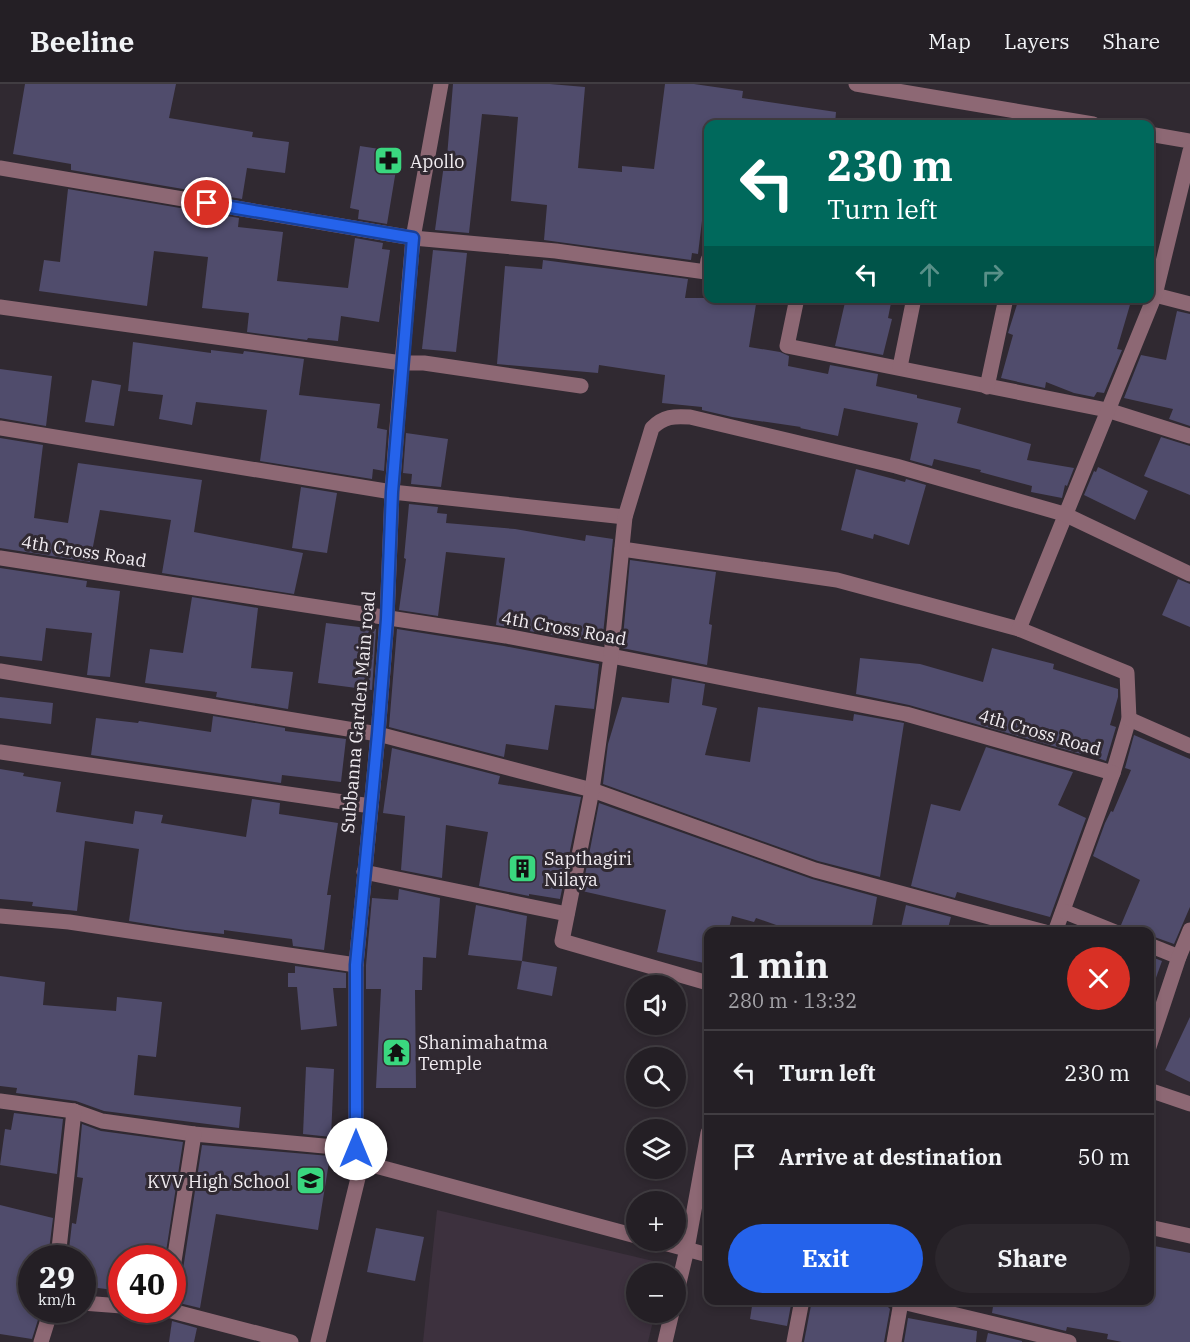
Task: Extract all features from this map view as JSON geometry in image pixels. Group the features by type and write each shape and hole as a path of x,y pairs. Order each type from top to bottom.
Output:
{"street":[{"name":"Subbanna Garden Main road","path":"318,1342 359,1174 356,965 378,734 387,619 392,492 413,238 441,84"},
{"path":"856,84 1069,120"},
{"path":"1154,135 1190,141"},
{"path":"1190,151 1155,295 1190,304"},
{"path":"0,168 413,238 556,251 704,272"},
{"path":"796,303 787,346 1107,410 1190,436"},
{"path":"900,367 913,303"},
{"path":"987,387 1005,303"},
{"path":"1019,629 1152,303"},
{"path":"0,307 581,386"},
{"path":"704,982 562,941 592,790 611,656 625,517 652,428 659,420 672,416 690,417 896,466 1064,514 1190,574"},
{"path":"0,428 392,492 625,517"},
{"path":"622,549 837,580 1019,629 1127,673 1129,718 1113,773 1057,927"},
{"name":"4th Cross Road","path":"0,558 506,636 611,656 906,714 1113,773"},
{"path":"0,671 378,734 592,790 815,870 1026,927"},
{"path":"1129,718 1190,746"},
{"path":"0,752 370,806"},
{"path":"364,872 567,914"},
{"path":"1063,911 1102,927"},
{"path":"0,916 69,922 356,965"},
{"path":"1154,1032 1190,930"},
{"path":"1154,947 1179,957"},
{"path":"1154,1092 1190,1104"},
{"path":"0,1101 74,1111 102,1121 357,1155 626,1233"},
{"path":"59,1245 74,1111"},
{"path":"177,1245 194,1134"},
{"path":"684,1263 704,1154"},
{"path":"1154,1228 1190,1236"},
{"path":"687,1250 704,1254"},
{"path":"795,1342 801,1305"},
{"path":"894,1342 898,1305"},
{"path":"915,1305 1069,1342"},
{"path":"186,1315 291,1342"},
{"path":"41,1342 47,1323"},
{"path":"665,1342 669,1323"}],"shaded area":[{"path":"437,1210 662,1263 626,1263 626,1323 653,1323 648,1342 423,1342"}],"building":[{"path":"25,84 176,84 169,118 253,132 252,137 289,142 285,173 247,168 242,199 71,170 71,164 13,154"},
{"path":"453,84 550,84 585,87 578,168 622,172 622,166 654,169 665,84 694,84 743,91 742,98 836,112 835,120 704,120 704,204 698,254 692,253 691,260 544,240 547,205 511,201 518,117 482,114 469,233 435,230 445,157 447,157"},
{"path":"360,146 399,152 387,224 358,219 359,210 350,208"},
{"path":"68,189 239,218 238,227 283,232 277,281 348,288 355,238 383,243 382,249 390,250 379,322 341,316 338,341 308,338 307,340 247,332 249,313 202,308 208,257 154,251 147,306 39,291 44,260 60,262"},
{"path":"433,250 467,253 456,352 422,349"},
{"path":"543,260 688,279 685,298 704,298 704,303 756,303 749,347 780,352 789,356 788,366 828,374 830,365 878,374 876,386 961,408 957,423 1031,444 1027,460 1074,468 1067,486 1065,485 1062,498 1031,492 1032,486 980,472 981,470 934,459 932,466 910,460 918,423 844,408 838,436 801,427 732,417 702,410 702,407 662,403 665,375 599,365 598,373 497,364 505,266 542,269"},
{"path":"845,303 891,303 888,318 892,319 883,355 835,346"},
{"path":"1017,303 1131,303 1117,349 1122,350 1104,393 1097,392 1094,397 1074,393 1046,382 1045,388 1001,378 1013,335 1008,333"},
{"path":"1177,311 1190,314 1190,426 1169,419 1173,409 1124,398 1141,355 1166,360"},
{"path":"133,342 211,353 211,350 243,354 244,351 304,359 299,395 380,404 377,428 387,430 384,471 373,469 372,479 260,461 267,410 196,402 192,425 159,419 163,395 128,391"},
{"path":"0,369 52,376 46,426 0,418"},
{"path":"92,380 121,385 114,426 85,422"},
{"path":"406,433 448,439 441,487 411,484 412,474 403,473"},
{"path":"1161,437 1190,446 1190,495 1144,476"},
{"path":"0,438 43,445 34,518 68,523 78,463 202,480 194,532 303,553 294,594 162,573 171,520 100,510 90,562 0,548"},
{"path":"1098,467 1148,491 1135,520 1084,495"},
{"path":"856,469 926,485 909,545 874,534 873,539 841,530"},
{"path":"301,487 337,493 327,553 292,548"},
{"path":"409,504 438,507 437,513 447,514 446,523 515,529 585,541 586,535 613,539 602,644 496,625 505,558 446,552 438,616 399,610 406,559 404,558"},
{"path":"630,560 716,572 709,624 712,625 707,665 622,648"},
{"path":"0,568 87,581 86,587 120,591 110,677 87,675 92,633 46,628 42,661 0,656"},
{"path":"1178,579 1190,584 1190,627 1162,615"},
{"path":"192,597 258,608 251,668 293,672 288,709 216,697 217,692 145,683 150,649 183,653"},
{"path":"326,623 376,629 372,690 318,683"},
{"path":"397,629 599,664 594,709 555,705 548,750 506,744 504,757 389,727"},
{"path":"992,648 1054,664 1053,669 1118,689 1110,725 1116,727 1106,761 1082,752 1081,754 909,705 856,694 860,658 920,664 983,682"},
{"path":"672,678 705,684 702,705 717,708 705,755 750,762 758,707 853,721 854,714 904,723 880,877 818,861 603,784 608,744 622,697 669,703"},
{"path":"0,697 53,703 51,724 0,718"},
{"path":"213,716 285,728 285,731 346,739 341,782 282,775 281,783 91,755 96,718 138,723 139,721 211,732"},
{"path":"1134,735 1190,759 1190,907 1174,944 1154,937 1154,927 1121,925 1140,880 1093,856 1105,823 1111,811 1113,812 1131,770 1125,768"},
{"path":"986,747 1073,772 1058,805 1086,818 1050,917 957,892 955,898 911,886 931,804 960,811"},
{"path":"392,748 500,776 498,784 581,797 560,899 529,894 529,896 479,886 488,832 446,825 442,878 401,870 405,816 383,813"},
{"path":"0,769 24,773 23,776 61,782 56,812 133,824 135,811 163,815 161,823 246,837 252,799 280,803 279,814 338,823 327,895 331,895 324,950 293,946 292,939 224,930 224,934 185,930 129,921 139,849 85,841 77,911 32,906 33,902 0,899"},
{"path":"599,803 812,879 877,897 872,927 782,927 756,918 754,922 732,916 729,927 704,927 704,963 657,952 666,910 582,891"},
{"path":"399,889 440,898 436,958 423,957 422,990 415,990 416,1088 376,1088 381,989 366,989 372,898 398,900"},
{"path":"476,905 527,916 522,961 468,955"},
{"path":"906,905 951,917 948,927 901,927"},
{"path":"1154,958 1162,961 1154,983"},
{"path":"522,961 557,967 552,996 517,989"},
{"path":"295,966 346,973 346,988 333,988 337,1026 301,1030 297,987 288,987 288,973 295,973"},
{"path":"0,976 45,982 43,1005 116,1011 117,997 162,1002 156,1057 138,1055 134,1095 241,1107 239,1128 104,1111 76,1101 16,1093 17,1088 0,1086"},
{"path":"1190,1017 1190,1082 1165,1070"},
{"path":"306,1067 334,1069 331,1137 303,1134"},
{"path":"14,1113 63,1119 57,1174 0,1165 5,1129 11,1130"},
{"path":"82,1124 101,1131 183,1142 167,1245 108,1245 108,1289 96,1288 96,1245 69,1245 72,1223 76,1224 83,1178 77,1177"},
{"path":"202,1145 330,1156 318,1230 216,1214 200,1308 186,1305 186,1250"},
{"path":"0,1205 53,1218 50,1245 18,1245 18,1323 37,1323 32,1339 0,1334"},
{"path":"376,1228 424,1237 415,1281 367,1272"},
{"path":"1154,1246 1190,1253 1190,1342 1122,1342 1107,1339 1108,1334 1067,1327 1066,1331 992,1313 993,1305 1154,1305"},
{"path":"752,1305 791,1305 787,1326 750,1319"},
{"path":"811,1305 882,1305 890,1309 884,1342 804,1342"},
{"path":"908,1318 977,1331 976,1342 904,1342"},
{"path":"172,1323 197,1328 194,1342 169,1342"},
{"path":"988,1333 1022,1341 1022,1342 986,1342"}],"place":[{"name":"Apollo","path":"389,161"},
{"name":"Sapthagiri Nilaya","path":"523,868"},
{"name":"Shanimahatma Temple","path":"397,1052"},
{"name":"KVV High School","path":"311,1181"}],"route":[{"path":"207,203 413,238 392,492 387,619 378,734 356,965 356,1149"}]}
